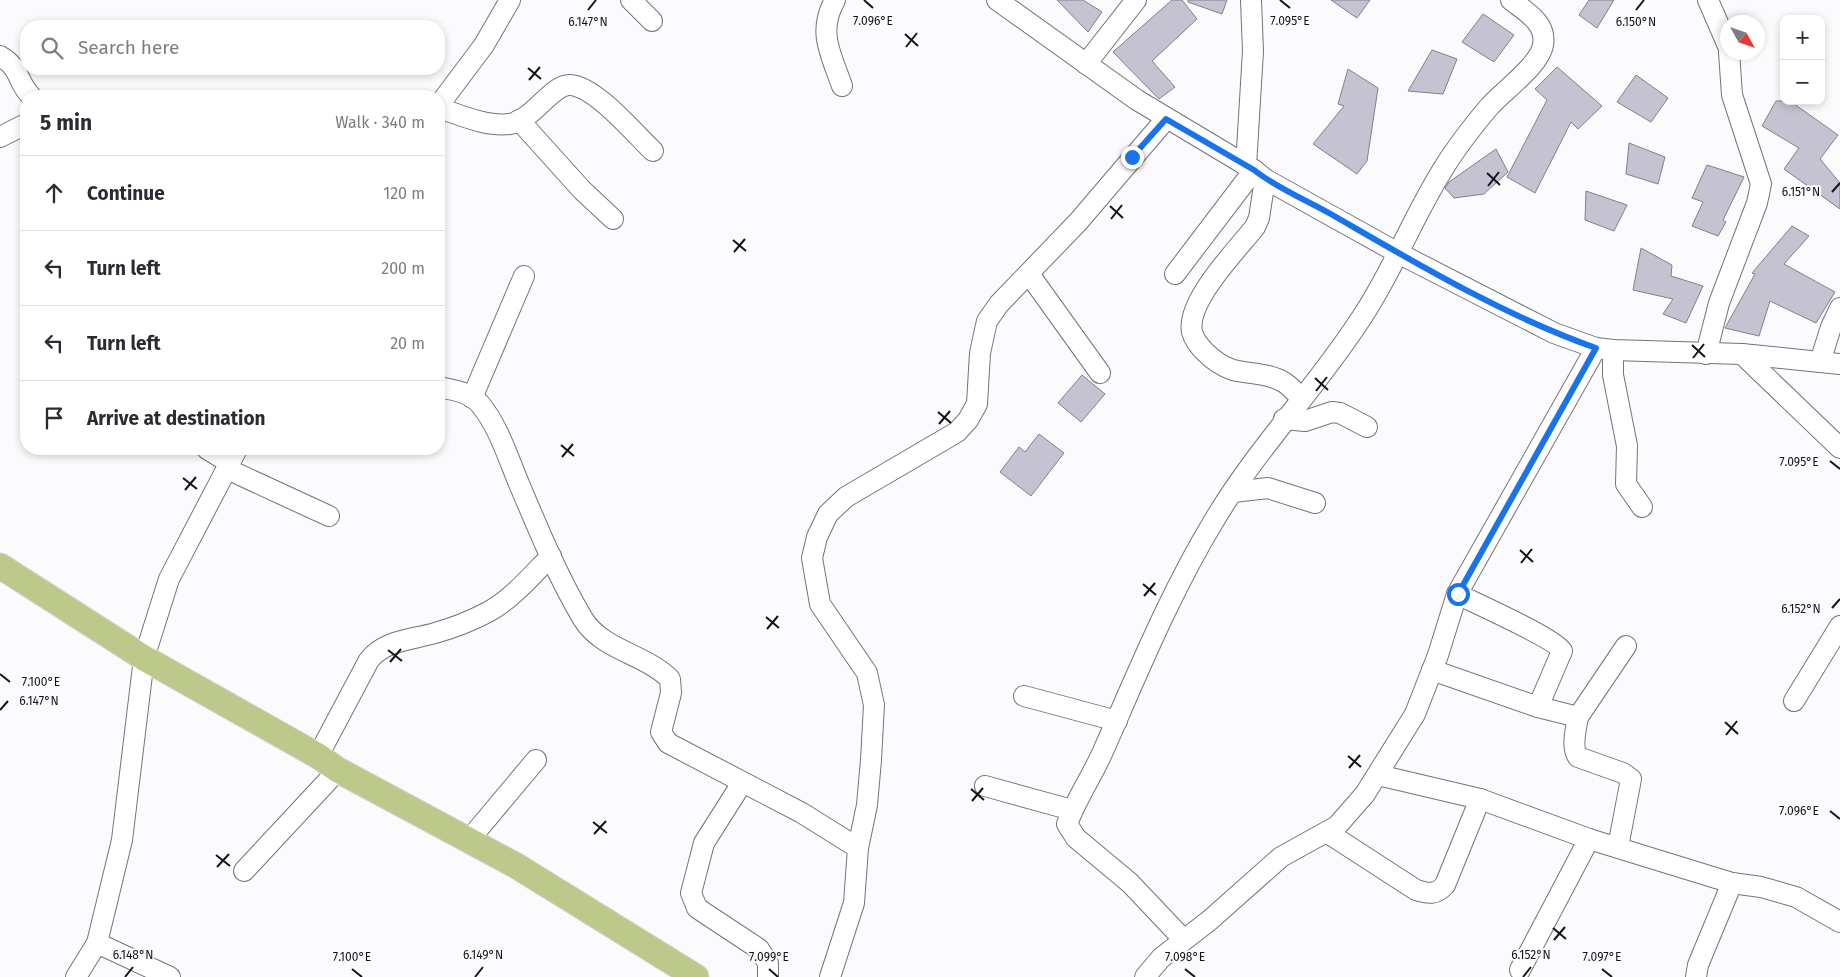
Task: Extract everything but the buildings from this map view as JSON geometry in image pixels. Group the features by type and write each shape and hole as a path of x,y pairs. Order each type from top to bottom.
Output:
{"main road":[{"path":"0,566 144,658 318,756 338,770 515,865 696,977"}],"street":[{"path":"445,99 484,45 510,0"},
{"path":"631,0 652,21"},
{"path":"835,0 827,15 825,30 842,86"},
{"path":"1086,64 1136,0"},
{"path":"1251,0 1254,52 1255,171 1259,218 1255,226 1209,285 1197,306 1193,319 1192,333 1201,348 1215,362 1232,370 1274,378 1284,383 1301,398"},
{"path":"1183,939 1130,883 1076,838 1067,824 1072,810 1100,760 1185,574 1215,518 1284,419 1336,357 1365,313 1436,180 1462,139 1491,105 1538,58 1543,45 1542,28 1536,20 1511,0"},
{"path":"1708,0 1720,28"},
{"path":"1006,3 1086,64 1166,119 1398,253 1554,333 1604,349 1742,354 1840,364"},
{"path":"0,56 17,70 28,90"},
{"path":"1706,354 1719,303 1757,203 1761,184 1732,95 1730,60"},
{"path":"445,109 488,123 510,124 537,110 556,90 568,85 578,87 597,98 653,151"},
{"path":"830,977 854,903 858,848 867,805 874,705 867,673 820,604 812,558 816,537 828,514 846,497 957,432 968,420 977,404 980,353 987,321 999,304 1029,274 1166,119"},
{"path":"519,120 582,190 613,219"},
{"path":"0,137 20,127"},
{"path":"1175,274 1255,171"},
{"path":"1029,274 1100,373"},
{"path":"472,398 524,276"},
{"path":"1820,362 1831,327 1840,308"},
{"path":"1604,349 1613,375 1627,446 1626,484 1642,507"},
{"path":"1145,977 1161,958 1183,939 1210,920 1281,857 1328,833 1365,794 1415,714 1458,594 1604,349"},
{"path":"1742,354 1840,448"},
{"path":"445,389 466,394 480,404 498,433 551,556 585,621 602,638 670,679 671,693 661,732 668,743 802,814 858,848"},
{"path":"1284,419 1305,421 1332,412 1340,413 1367,427"},
{"path":"76,977 97,943 122,840 144,658 169,580 231,460 329,516"},
{"path":"1233,492 1268,488 1315,503"},
{"path":"318,756 375,652 399,642 462,624 490,612 512,594 551,556"},
{"path":"1458,594 1539,635 1560,648 1562,651 1556,669 1538,707"},
{"path":"1794,700 1840,626"},
{"path":"1618,847 1631,779 1623,773 1578,757 1575,754 1575,743 1578,717 1626,646"},
{"path":"1432,670 1538,707 1578,717"},
{"path":"1024,696 1117,721"},
{"path":"469,840 536,760"},
{"path":"244,871 338,770"},
{"path":"1378,775 1480,799 1589,838 1732,883 1760,887 1796,897 1840,922"},
{"path":"742,783 704,843 691,893 697,908 721,926 759,948 768,963 768,977"},
{"path":"985,786 1072,810"},
{"path":"1328,833 1416,890 1429,894 1439,891 1445,885 1480,799"},
{"path":"1520,970 1589,838"},
{"path":"1696,977 1698,965 1732,883"},
{"path":"97,943 170,977"}],"route":[{"path":"1132,157 1166,119 1265,178 1398,253 1554,333 1596,348 1458,594"}]}
